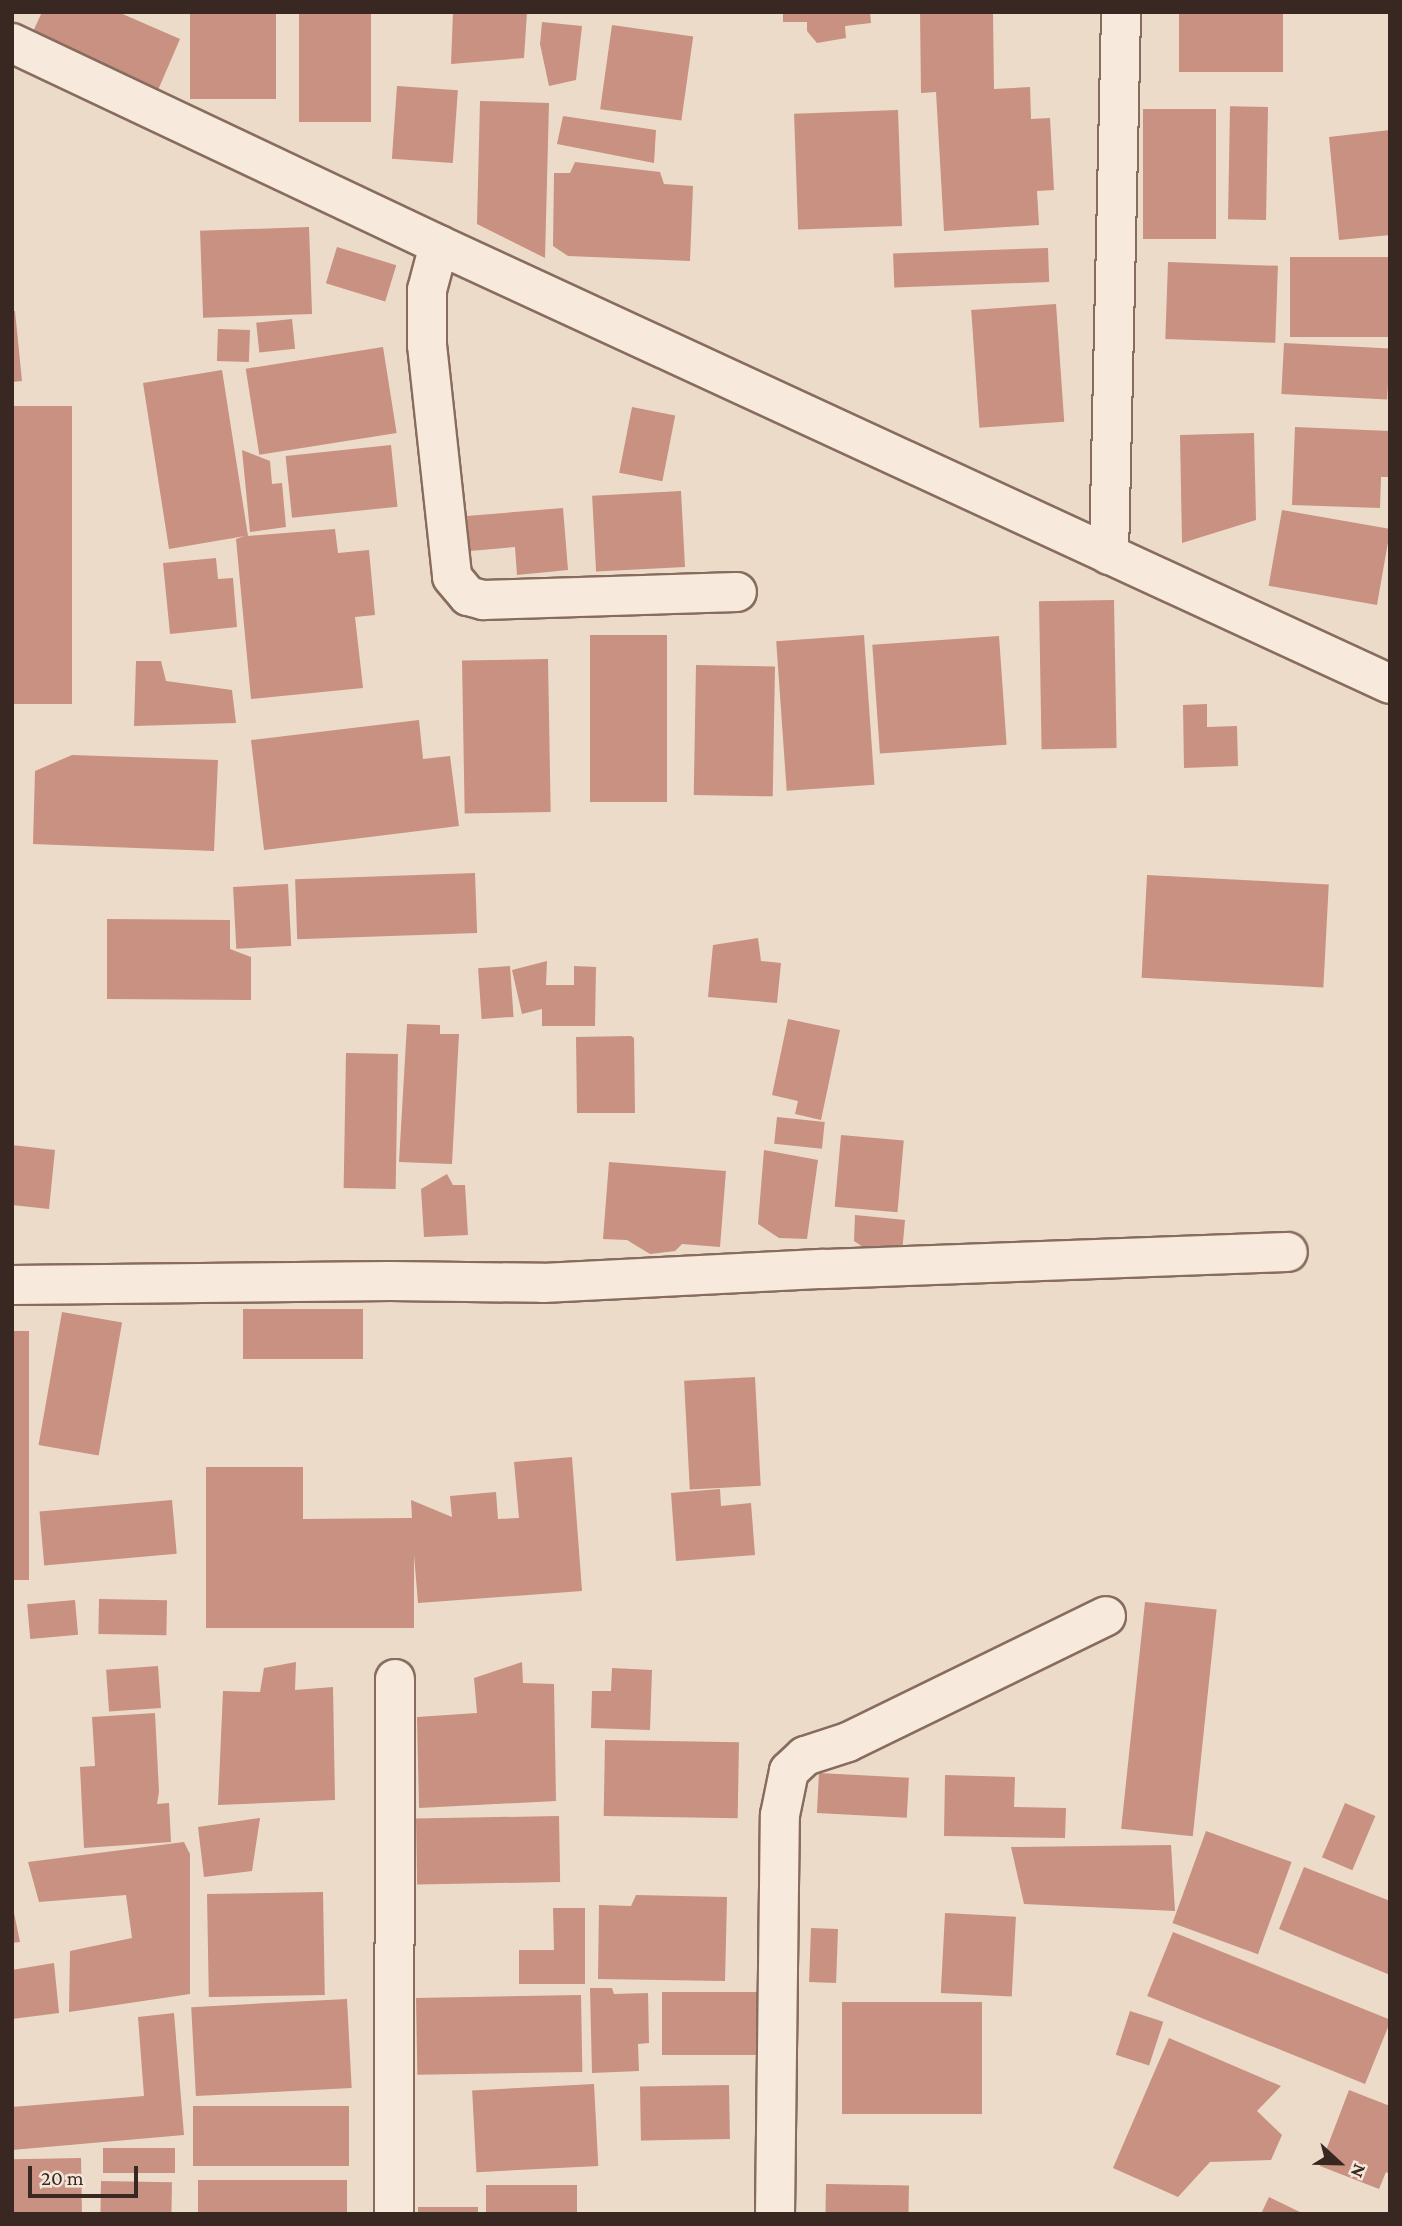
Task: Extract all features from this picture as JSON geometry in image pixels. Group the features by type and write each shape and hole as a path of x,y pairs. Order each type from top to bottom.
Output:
{"street":[{"path":"1110,555 1121,12"},
{"path":"12,43 439,245 1390,684"},
{"path":"439,245 427,290 427,345 452,577 468,596 482,600 737,592"},
{"path":"12,1285 542,1283 824,1269 1288,1252"},
{"path":"775,2214 780,1815 789,1771 805,1756 848,1742 1106,1616"},
{"path":"394,2214 395,1679"}],"building":[{"path":"42,12 118,12 180,39 158,90 31,36"},
{"path":"190,12 276,12 276,99 190,99"},
{"path":"299,12 371,12 371,122 299,122"},
{"path":"453,12 527,12 524,58 451,64"},
{"path":"783,12 870,12 871,23 845,26 846,38 817,43 807,31 807,22 783,22"},
{"path":"920,12 993,12 994,89 1030,87 1031,119 1050,118 1054,190 1037,191 1039,225 944,231 936,92 921,93"},
{"path":"1179,12 1283,12 1283,72 1179,72"},
{"path":"542,22 582,26 576,80 549,86 540,44"},
{"path":"612,25 693,36 681,121 600,109"},
{"path":"397,86 458,90 453,163 392,159"},
{"path":"480,101 549,103 545,258 477,224"},
{"path":"1230,106 1268,107 1266,220 1228,219"},
{"path":"1143,109 1216,109 1216,239 1143,239"},
{"path":"898,110 902,226 798,230 794,114"},
{"path":"563,116 656,130 654,163 557,144"},
{"path":"1390,130 1390,235 1339,240 1329,137"},
{"path":"575,162 660,172 664,184 693,186 690,261 568,256 553,246 554,173 570,173"},
{"path":"309,227 312,314 203,318 200,231"},
{"path":"337,247 396,265 385,301 326,283"},
{"path":"1048,248 1049,282 894,287 893,253"},
{"path":"1290,257 1390,257 1390,337 1290,337"},
{"path":"1168,262 1278,266 1275,343 1165,339"},
{"path":"1056,304 1064,422 979,428 971,310"},
{"path":"12,311 15,311 22,381 12,382"},
{"path":"292,319 295,349 259,353 256,323"},
{"path":"218,329 250,330 249,362 217,361"},
{"path":"1284,343 1390,349 1387,399 1281,394"},
{"path":"383,347 397,433 259,455 246,369"},
{"path":"222,370 248,536 335,529 338,553 369,550 375,615 355,617 363,688 251,699 236,539 245,536 169,549 143,383"},
{"path":"12,406 72,406 72,704 12,704"},
{"path":"632,407 675,415 662,481 619,473"},
{"path":"1295,427 1390,431 1390,477 1381,477 1380,508 1292,505"},
{"path":"1254,433 1256,520 1182,543 1180,435"},
{"path":"391,445 397,507 292,518 286,456"},
{"path":"242,450 270,461 272,484 282,483 286,527 250,532"},
{"path":"681,491 685,567 596,572 592,496"},
{"path":"563,508 568,570 517,575 515,547 470,551 467,516"},
{"path":"1282,510 1390,529 1377,605 1269,586"},
{"path":"216,558 218,579 233,578 237,627 170,634 163,563"},
{"path":"1114,600 1117,748 1042,749 1039,601"},
{"path":"590,635 667,635 667,802 590,802"},
{"path":"864,635 874,785 787,791 776,641"},
{"path":"999,636 1007,745 880,754 872,645"},
{"path":"548,659 551,812 465,813 462,661"},
{"path":"136,661 161,661 166,681 232,690 236,723 134,726"},
{"path":"696,665 775,666 773,796 694,795"},
{"path":"1207,704 1207,727 1237,726 1238,766 1184,768 1183,705"},
{"path":"419,720 423,759 450,756 459,826 264,850 251,740"},
{"path":"72,755 218,760 214,851 33,844 35,771"},
{"path":"475,873 477,933 297,939 295,879"},
{"path":"1147,875 1329,885 1323,987 1142,978"},
{"path":"288,884 291,946 236,949 233,887"},
{"path":"107,919 230,920 230,949 251,957 251,1000 107,999"},
{"path":"758,938 761,961 781,963 777,1003 708,997 713,945"},
{"path":"547,961 546,985 574,985 574,966 596,967 595,1026 542,1026 542,1009 522,1014 512,970"},
{"path":"510,966 514,1017 482,1019 478,968"},
{"path":"788,1019 840,1030 821,1120 795,1114 798,1101 772,1095"},
{"path":"407,1024 440,1025 440,1034 459,1034 452,1164 399,1162"},
{"path":"576,1037 634,1038 635,1113 577,1113"},
{"path":"346,1053 398,1054 396,1189 344,1188"},
{"path":"777,1117 825,1122 822,1149 774,1144"},
{"path":"841,1135 904,1140 897,1212 835,1207"},
{"path":"12,1145 55,1150 49,1209 12,1205"},
{"path":"764,1150 818,1160 807,1239 779,1238 758,1224"},
{"path":"609,1162 726,1171 720,1247 682,1244 675,1251 650,1254 627,1240 603,1239"},
{"path":"447,1174 453,1185 465,1185 468,1235 424,1237 421,1189"},
{"path":"855,1215 905,1220 902,1253 869,1251 854,1241"},
{"path":"243,1309 363,1309 363,1359 243,1359"},
{"path":"62,1312 122,1323 99,1456 39,1445"},
{"path":"12,1331 29,1331 29,1580 12,1580"},
{"path":"755,1377 761,1486 690,1490 684,1381"},
{"path":"572,1457 582,1591 418,1603 414,1555 414,1628 206,1628 206,1467 303,1467 303,1519 412,1518 411,1500 452,1517 450,1496 496,1492 498,1519 519,1518 514,1462"},
{"path":"720,1489 721,1506 751,1503 755,1555 676,1561 671,1493"},
{"path":"172,1500 177,1554 44,1565 40,1512"},
{"path":"99,1599 167,1600 166,1635 98,1634"},
{"path":"75,1600 78,1635 30,1639 27,1604"},
{"path":"1145,1602 1217,1610 1193,1836 1121,1829"},
{"path":"296,1662 295,1690 333,1687 335,1800 218,1805 223,1691 260,1692 264,1668"},
{"path":"522,1662 523,1683 554,1684 556,1801 419,1808 417,1717 477,1713 474,1678"},
{"path":"158,1666 161,1708 109,1712 106,1670"},
{"path":"612,1668 652,1670 650,1730 591,1728 592,1691 611,1691"},
{"path":"155,1713 159,1792 157,1804 169,1803 171,1842 84,1848 80,1767 95,1766 92,1717"},
{"path":"605,1740 739,1742 738,1818 604,1816"},
{"path":"819,1773 909,1778 907,1818 817,1813"},
{"path":"945,1775 1015,1777 1014,1807 1066,1808 1065,1838 944,1836"},
{"path":"1345,1803 1375,1816 1352,1870 1322,1857"},
{"path":"559,1816 560,1882 417,1884 416,1818"},
{"path":"260,1818 252,1871 204,1877 198,1827"},
{"path":"1206,1831 1292,1862 1258,1954 1172,1923"},
{"path":"184,1842 190,1854 190,1994 69,2012 70,1951 132,1938 126,1895 39,1902 28,1862"},
{"path":"1171,1845 1175,1911 1024,1904 1011,1847"},
{"path":"1304,1867 1390,1901 1390,1975 1279,1929"},
{"path":"323,1892 325,1995 209,1997 207,1894"},
{"path":"636,1895 727,1897 725,1981 598,1979 599,1905 631,1906"},
{"path":"12,1903 20,1942 12,1943"},
{"path":"553,1908 585,1908 585,1984 519,1984 519,1950 554,1950"},
{"path":"945,1913 1016,1917 1012,1997 941,1993"},
{"path":"811,1928 838,1929 836,1983 809,1982"},
{"path":"1173,1932 1390,2020 1365,2084 1147,1996"},
{"path":"54,1963 59,2013 12,2019 12,1970"},
{"path":"590,1988 612,1988 614,1994 648,1993 649,2043 638,2044 639,2071 592,2073"},
{"path":"662,1992 765,1992 765,2055 662,2055"},
{"path":"581,1995 582,2072 417,2075 416,1998"},
{"path":"347,1999 352,2088 196,2096 191,2007"},
{"path":"842,2002 982,2002 982,2114 842,2114"},
{"path":"1130,2011 1163,2022 1149,2066 1116,2055"},
{"path":"174,2013 184,2135 12,2150 12,2107 144,2096 138,2017"},
{"path":"1169,2038 1281,2086 1257,2111 1282,2135 1271,2160 1210,2162 1178,2197 1113,2168"},
{"path":"594,2084 598,2166 476,2172 472,2090"},
{"path":"729,2085 730,2139 641,2141 640,2087"},
{"path":"1349,2090 1390,2106 1390,2174 1386,2172 1379,2189 1320,2166"},
{"path":"193,2106 349,2106 349,2166 193,2166"},
{"path":"103,2148 175,2148 175,2173 103,2173"},
{"path":"81,2158 82,2214 13,2214 12,2159"},
{"path":"198,2180 347,2180 347,2214 198,2214"},
{"path":"101,2181 172,2182 171,2214 100,2214"},
{"path":"826,2184 909,2185 908,2214 825,2214"},
{"path":"486,2185 577,2185 577,2214 486,2214"},
{"path":"1269,2197 1304,2214 1261,2214"},
{"path":"418,2207 478,2207 478,2214 418,2214"}]}
